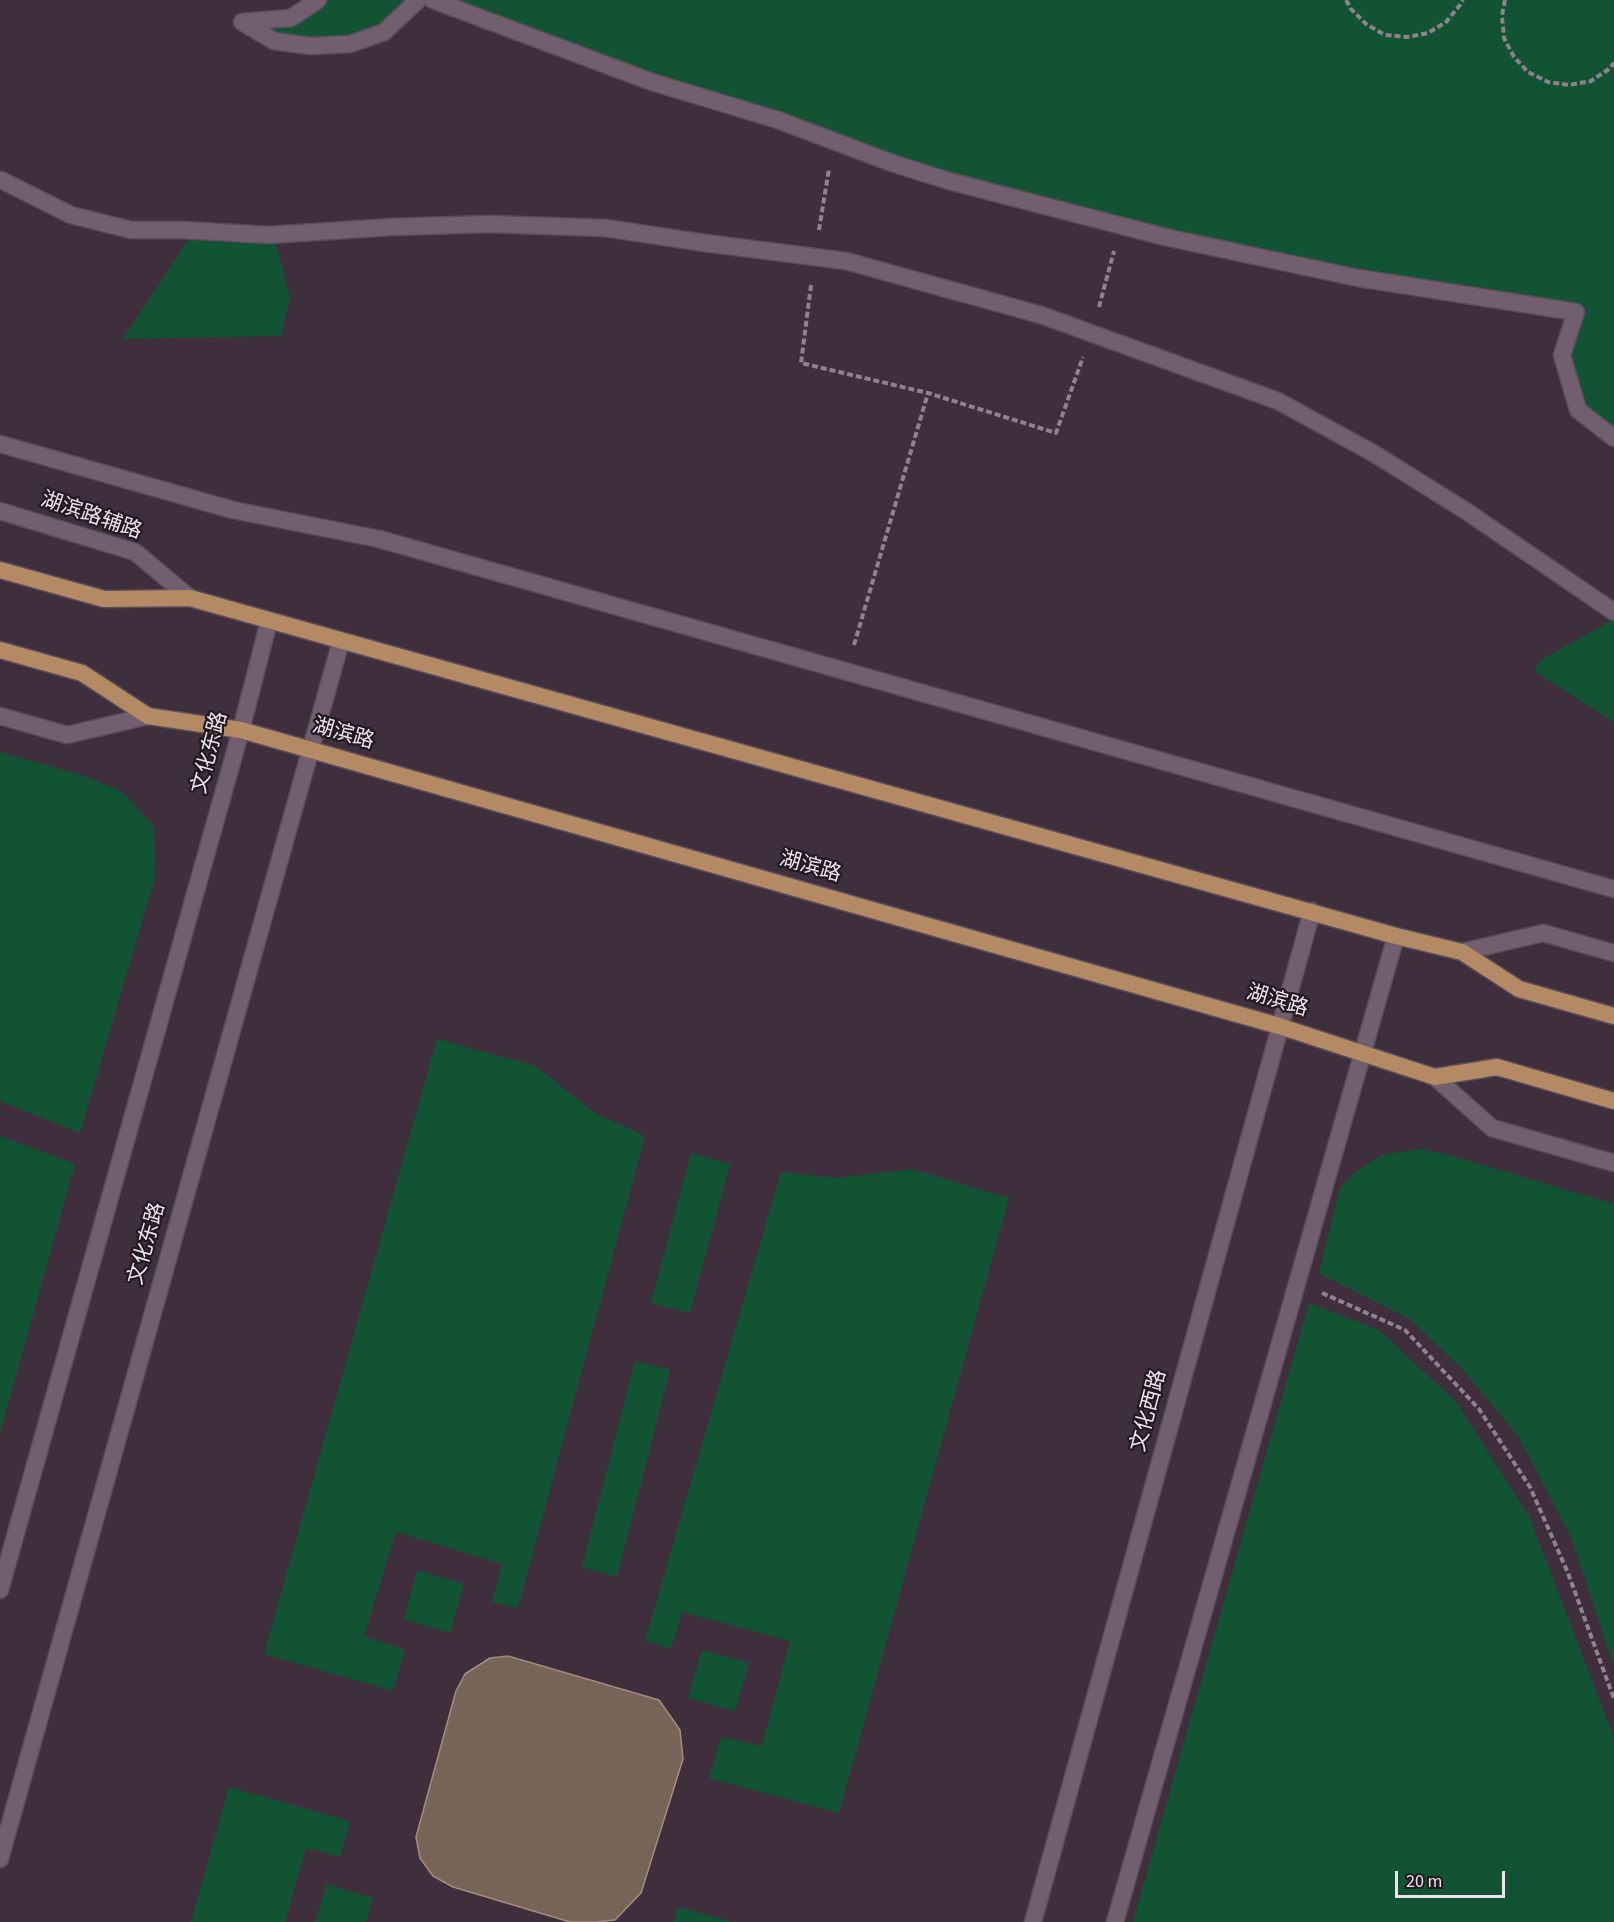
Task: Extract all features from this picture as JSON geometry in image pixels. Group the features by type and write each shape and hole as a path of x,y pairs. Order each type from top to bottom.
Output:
{"main road":[{"path":"0,570 104,599 190,598 1396,936 1462,952 1519,989 1614,1016"},
{"name":"湖滨路","path":"0,650 82,673 148,716 242,729 1279,1026 1435,1077 1497,1068 1614,1101"}],"street":[{"path":"318,0 291,18 242,22 274,41 311,46 350,44 384,32 418,0"},
{"path":"433,0 652,82 778,120 892,163 950,181 1165,237 1358,278 1576,312 1562,355 1578,410 1614,438"},
{"path":"2,180 71,215 132,230 183,230 268,235 392,227 489,224 605,228 846,261 1041,315 1278,401 1391,465 1466,511 1614,612"},
{"path":"0,444 233,510 379,539 1614,889"},
{"name":"湖滨路辅路","path":"0,511 135,552 190,598"},
{"name":"文化东路","path":"0,1590 242,729 269,621"},
{"name":"文化东路","path":"0,1859 341,641"},
{"path":"0,716 67,735 148,716"},
{"name":"文化西路","path":"1033,1922 1312,912"},
{"path":"1462,952 1543,933 1614,953"},
{"path":"1115,1922 1396,936"},
{"path":"1435,1077 1492,1128 1614,1163"}],"path":[{"path":"1346,0 1351,9 1366,24 1385,34 1407,37 1428,33 1446,22 1462,0"},
{"path":"1505,0 1502,16 1504,38 1514,57 1528,72 1548,82 1569,85 1590,81 1614,63"},
{"path":"834,142 815,257 801,363 928,393 1056,434 1092,333 1121,226"},
{"path":"847,671 928,393"},
{"path":"1298,1282 1405,1330 1479,1409 1530,1487 1568,1573 1614,1700"}],"green space":[{"path":"318,0 418,0 384,32 311,46 242,22 291,18"},
{"path":"433,0 1614,0 1614,438 1578,410 1562,355 1576,312 1358,278 949,181"},
{"path":"194,231 274,234 290,298 281,336 123,339"},
{"path":"1614,619 1614,722 1534,671 1541,660"},
{"path":"0,752 84,776 122,792 154,827 155,877 80,1133 0,1101"},
{"path":"437,1039 535,1066 595,1113 645,1136 518,1608 492,1602 502,1564 396,1532 364,1636 405,1650 393,1691 264,1654"},
{"path":"0,1136 75,1164 0,1433"},
{"path":"1420,1149 1449,1155 1614,1204 1614,1667 1572,1539 1518,1436 1464,1371 1410,1319 1319,1273 1340,1188 1354,1173 1382,1155"},
{"path":"691,1153 730,1164 690,1313 651,1303"},
{"path":"912,1169 1009,1198 839,1813 709,1778 721,1737 762,1746 790,1641 682,1612 671,1649 645,1641 781,1172 836,1178"},
{"path":"1309,1303 1379,1330 1456,1402 1529,1516 1614,1738 1614,1922 1133,1922"},
{"path":"635,1361 670,1370 617,1577 582,1567"},
{"path":"417,1570 464,1584 450,1633 404,1619"},
{"path":"702,1650 749,1663 735,1711 688,1698"},
{"path":"229,1787 350,1821 340,1857 306,1848 285,1922 191,1922"},
{"path":"327,1884 373,1898 366,1922 315,1922"},
{"path":"678,1907 733,1922 674,1922"}],"building":[{"path":"508,1656 659,1700 680,1730 683,1759 641,1893 615,1920 570,1922 453,1887 433,1876 420,1858 416,1837 456,1691 465,1674 490,1658"}]}
